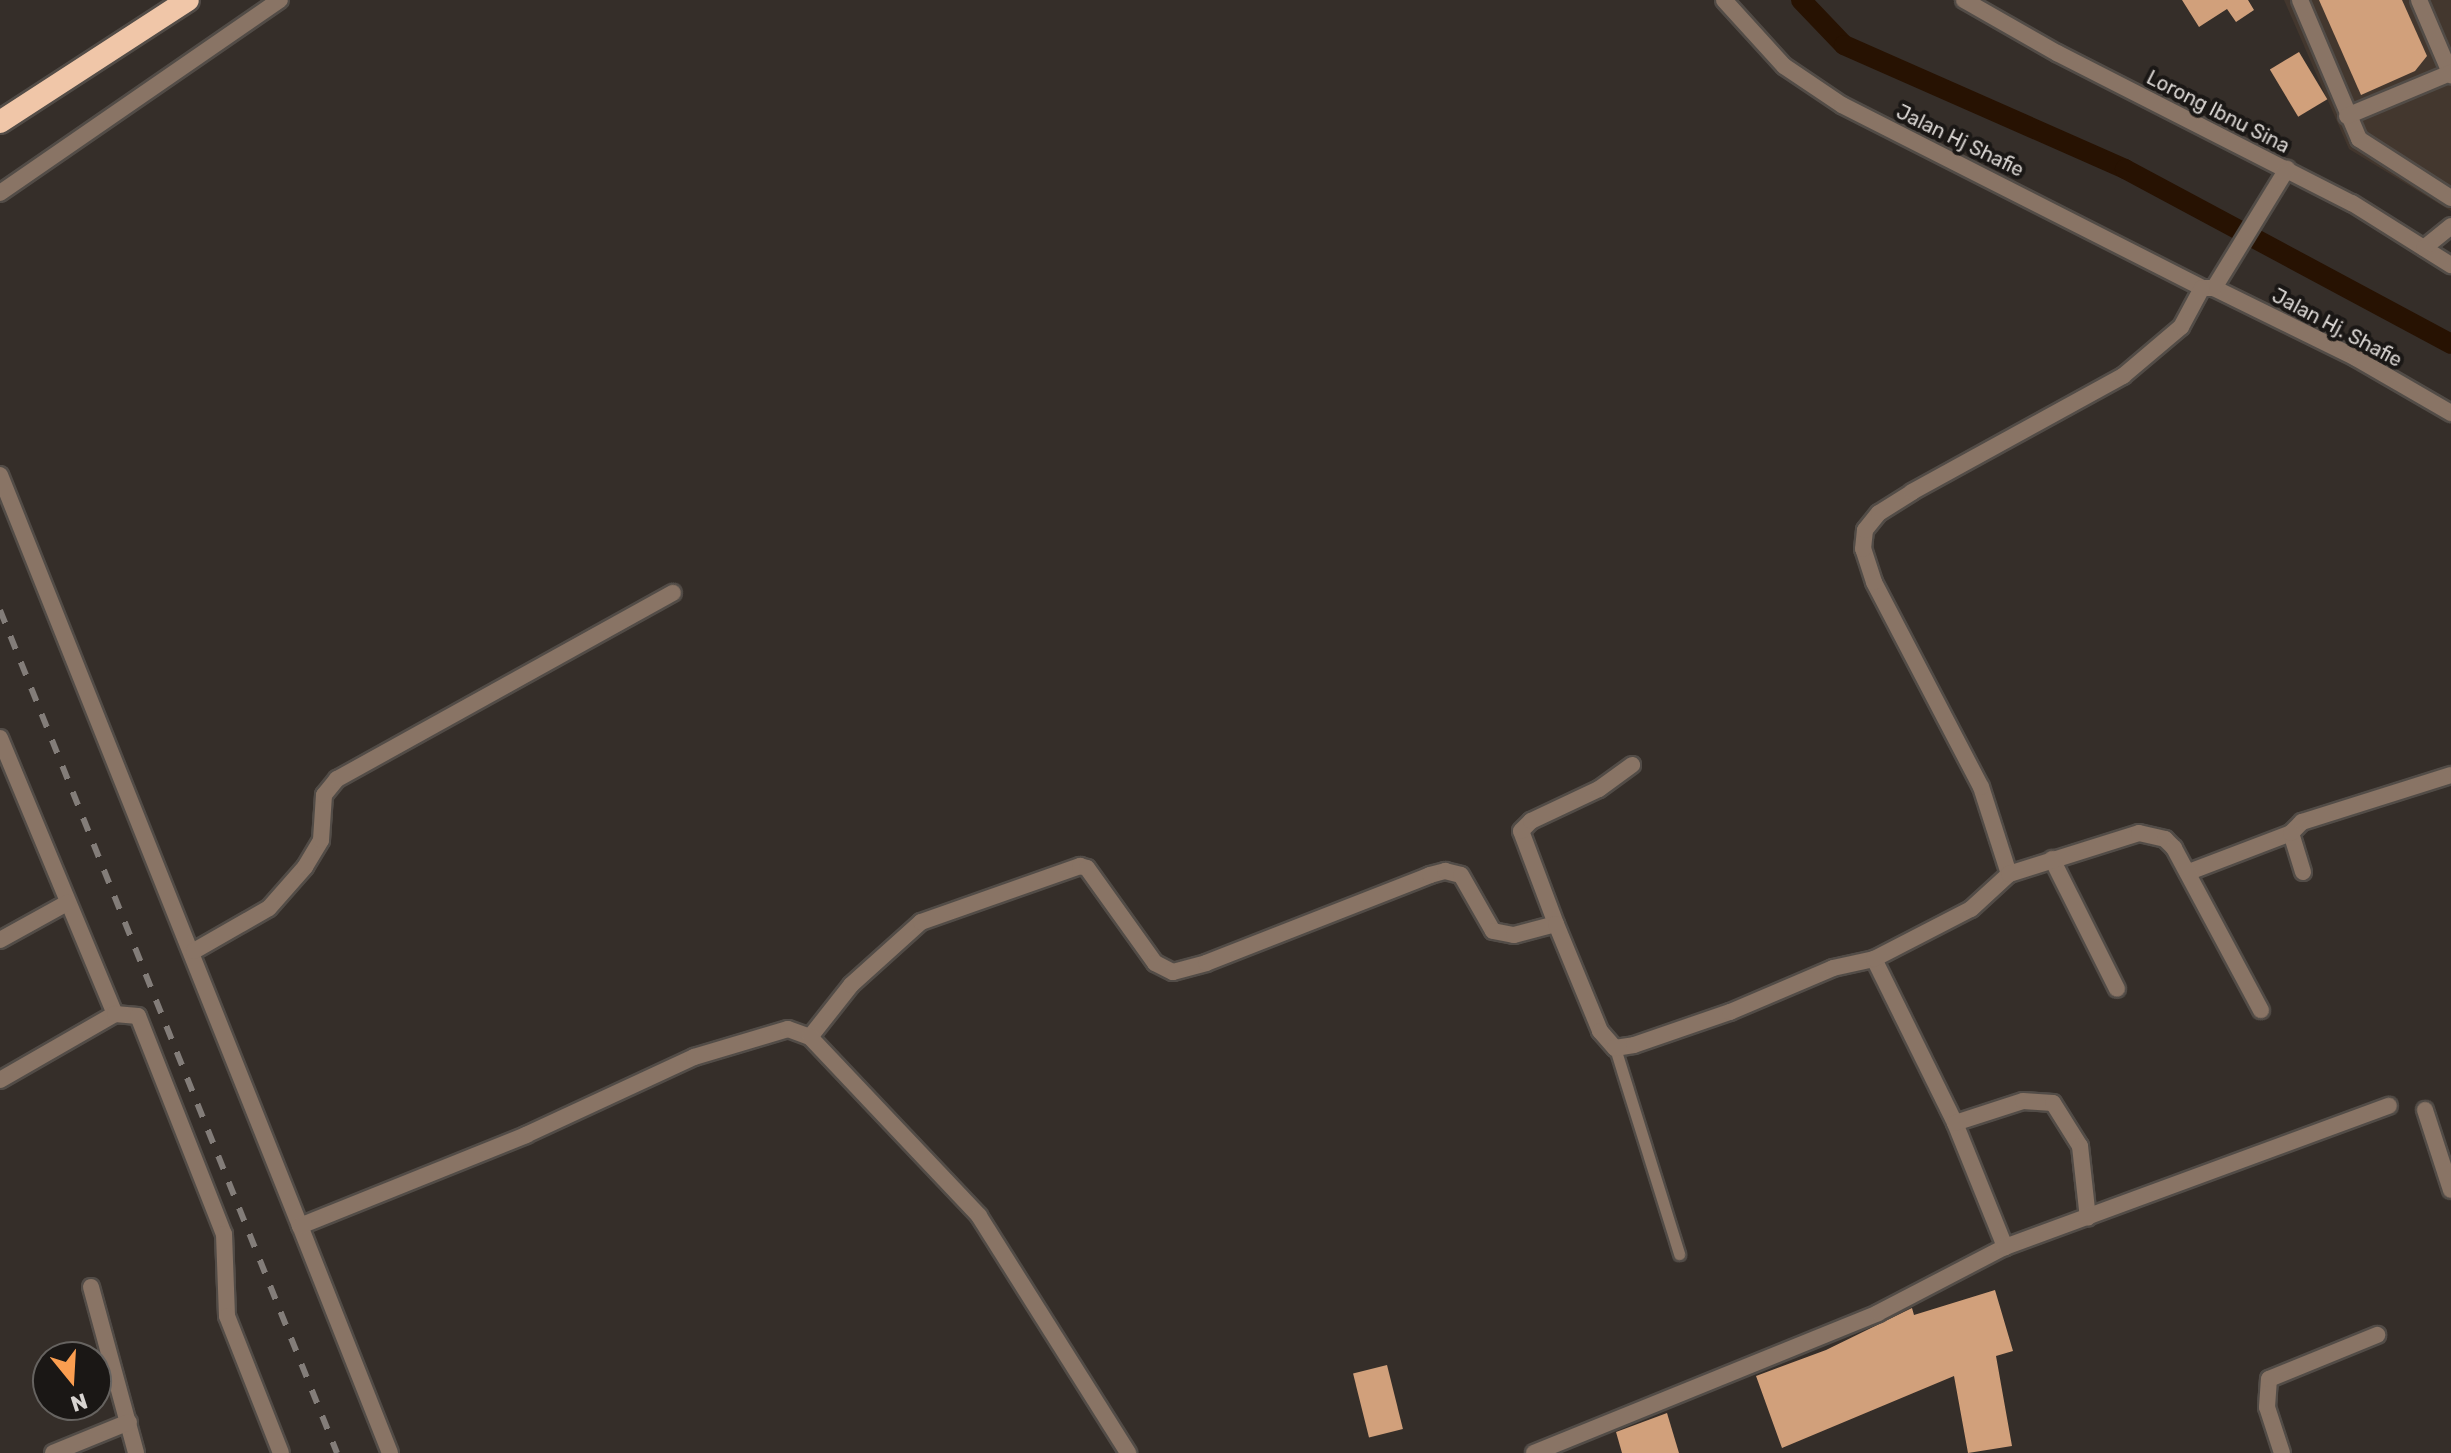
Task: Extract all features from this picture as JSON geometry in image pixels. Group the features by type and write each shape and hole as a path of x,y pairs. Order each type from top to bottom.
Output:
{"highway":[{"path":"0,122 188,0"}],"street":[{"path":"0,193 280,0"},
{"name":"Jalan Hj Shafie","path":"1724,0 1767,50 1820,92 2208,288"},
{"name":"Lorong Ibnu Sina","path":"1964,0 2057,53 2287,169 2451,265"},
{"path":"2300,0 2347,116 2366,145 2451,198"},
{"path":"2347,116 2449,66 2419,0"},
{"path":"2009,874 1981,787 1879,594 1863,549 1865,530 1879,513 1912,492 2123,376 2181,327 2287,169"},
{"path":"2424,248 2451,226"},
{"name":"Jalan Hj. Shafie","path":"2208,288 2451,413"},
{"path":"0,475 194,951 390,1453"},
{"path":"194,951 269,908 305,867 321,840 324,795 337,779 673,593"},
{"path":"0,738 115,1014"},
{"path":"1632,765 1599,789 1531,821 1521,831 1600,1031 1615,1048 1730,1012 1833,968 1874,959 1971,909 2009,874 2139,833 2165,839 2189,872 2261,1010"},
{"path":"2189,872 2291,833 2302,822 2451,775"},
{"path":"2291,833 2303,872"},
{"path":"2052,859 2117,989"},
{"path":"810,1037 851,985 914,927 1069,867 1087,868 1148,954 1173,972 1445,871 1467,882 1493,931 1514,935 1556,924"},
{"path":"0,940 67,903"},
{"path":"1874,959 1955,1123 2005,1247"},
{"path":"0,1080 115,1014 133,1012 141,1022 224,1234 227,1316 281,1453"},
{"path":"300,1226 526,1135 733,1041 788,1029 810,1037 979,1216 1128,1453"},
{"path":"1955,1123 2023,1101 2053,1103 2080,1146 2088,1218"},
{"path":"1534,1453 1574,1447 1878,1313 2005,1247 2389,1106"},
{"path":"2425,1110 2451,1190"},
{"path":"91,1287 136,1453"},
{"path":"2282,1453 2267,1407 2269,1379 2377,1335"},
{"path":"53,1453 129,1422"}],"lane":[{"path":"1615,1048 1679,1254"}],"shaded area":[{"path":"2284,0 2451,0 2451,211 2349,149"}],"building":[{"path":"2182,0 2248,0 2254,10 2236,22 2227,9 2199,27"},
{"path":"2319,0 2402,0 2427,56 2415,71 2361,95"},
{"path":"2299,52 2327,99 2298,117 2270,70"},
{"path":"1995,1290 2013,1351 1996,1356 2012,1446 1968,1453 1954,1376 1782,1448 1756,1376 1826,1350 1912,1308 1914,1315"},
{"path":"1387,1365 1403,1429 1369,1438 1353,1373"},
{"path":"1667,1413 1679,1453 1622,1453 1616,1432"}],"waterway":[{"path":"1801,0 1844,45 2125,169 2451,344"}],"railway":[{"path":"0,610 337,1453"}]}
